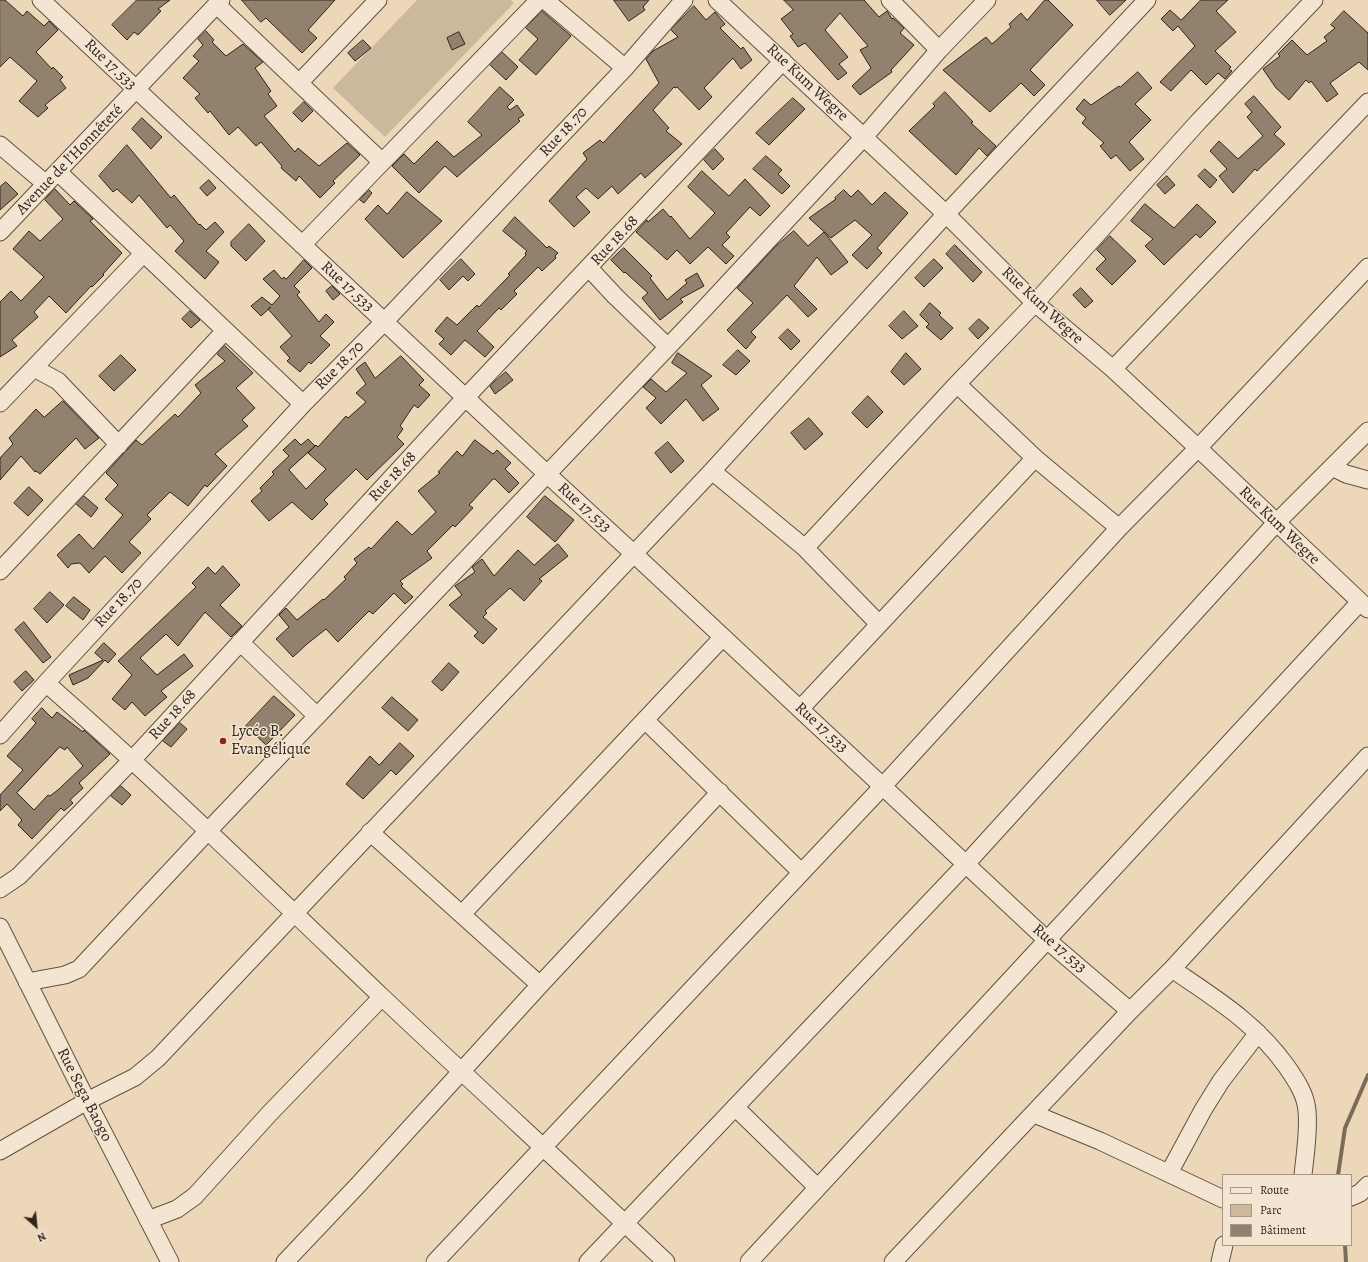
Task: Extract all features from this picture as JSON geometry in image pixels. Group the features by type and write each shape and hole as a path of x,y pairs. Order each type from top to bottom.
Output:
{"street":[{"name":"Rue 17.533","path":"41,0 1047,940 1130,1011"},
{"path":"300,82 378,0"},
{"path":"302,245 539,0"},
{"path":"545,0 625,68"},
{"name":"Rue 18.70","path":"0,735 303,404 384,322 625,68 684,0"},
{"name":"Rue Kum Wegre","path":"717,0 946,214 1035,303 1113,369 1364,606"},
{"path":"890,0 939,50"},
{"path":"27,982 65,975 79,969 864,137 939,50 987,0"},
{"path":"0,1151 87,1101 135,1077 158,1058 296,913 633,552 712,471 946,214 1147,0"},
{"path":"805,548 957,384 1035,303 1199,121 1314,0"},
{"name":"Avenue de l'Honnêteté","path":"0,232 219,2"},
{"path":"219,2 382,162"},
{"name":"Rue 18.68","path":"0,889 20,876 133,759 466,397 590,268 783,61"},
{"path":"1113,369 1368,102"},
{"path":"0,145 52,178 143,254 303,404"},
{"path":"0,403 143,254"},
{"path":"435,1262 883,786 1119,528 1198,448 1368,267"},
{"path":"590,268 615,296 668,346"},
{"path":"0,571 225,331"},
{"path":"34,368 58,381 119,445"},
{"path":"957,384 1035,458 1119,528"},
{"path":"588,1262 966,864 1276,523 1368,431"},
{"path":"800,709 1035,458"},
{"path":"1332,467 1346,474 1368,480"},
{"path":"712,471 805,548 879,624"},
{"path":"749,1262 1047,940 1364,606"},
{"path":"462,914 723,638"},
{"path":"240,642 317,716"},
{"path":"46,683 133,759 207,832 296,913 382,997 666,1262"},
{"path":"645,720 801,872"},
{"path":"894,1262 1130,1011 1172,969 1368,756"},
{"path":"285,1262 720,792"},
{"path":"370,832 540,985"},
{"name":"Rue Sega Baogo","path":"0,927 170,1262"},
{"path":"1172,969 1227,1005 1245,1019 1277,1052 1293,1076 1302,1093 1307,1110 1303,1174"},
{"path":"148,1220 177,1209 195,1196 269,1114 382,997"},
{"path":"1169,1173 1203,1110 1221,1081 1258,1033"},
{"path":"735,1107 817,1187"},
{"path":"1034,1114 1100,1141 1222,1199"},
{"path":"1352,1197 1360,1193 1368,1185"},
{"path":"1220,1262 1224,1246"}],"green space":[{"path":"417,0 511,0 514,3 385,137 333,88"}],"building":[{"path":"0,0 5,0 23,16 27,11 44,26 49,21 58,30 36,52 52,69 53,67 63,77 60,80 66,88 45,105 48,108 38,117 19,101 37,81 10,57 0,67"},
{"path":"137,0 170,0 158,9 161,11 138,35 134,32 127,40 112,25"},
{"path":"242,0 335,0 308,30 317,38 302,53 266,18 261,22"},
{"path":"614,0 649,0 643,7 645,10 629,21"},
{"path":"784,0 864,0 879,17 887,11 892,19 893,18 904,28 900,33 914,45 891,70 892,72 860,95 852,86 871,68 860,50 868,46 840,13 825,30 848,57 839,64 847,73 838,80 805,43 798,47 790,36 793,34 781,19 793,10"},
{"path":"1045,0 1048,0 1073,25 1030,70 1045,85 1034,96 1021,83 990,112 943,70 986,37 992,44 1011,27 1009,24 1021,13 1027,20"},
{"path":"1097,0 1126,0 1110,15"},
{"path":"1201,0 1228,0 1216,11 1236,32 1215,51 1231,67 1229,69 1232,71 1225,79 1218,73 1206,85 1191,70 1171,91 1160,82 1195,46 1178,26 1173,31 1161,19 1170,10 1181,20"},
{"path":"694,6 706,20 715,12 725,24 720,28 741,49 743,47 752,60 741,69 733,58 704,88 712,97 699,110 677,87 674,87 653,110 669,128 666,131 682,144 645,178 641,173 618,194 612,186 598,199 586,188 576,197 590,212 574,227 549,201 587,159 583,153 600,140 603,143 659,83 646,59 653,51 678,37 671,30"},
{"path":"542,11 571,36 536,75 519,60 538,39 526,28"},
{"path":"1344,11 1368,33 1368,70 1359,62 1330,83 1338,94 1327,102 1311,81 1309,83 1306,80 1289,100 1276,88 1263,69 1280,56 1278,54 1292,40 1307,55 1327,41 1324,37 1335,28 1331,25"},
{"path":"206,31 214,40 212,42 226,56 243,44 263,62 255,68 271,91 268,94 277,106 264,116 295,152 298,148 319,166 347,143 360,155 333,181 335,183 320,198 299,176 296,181 281,168 282,166 261,142 256,146 238,127 229,135 210,111 208,113 195,98 200,94 183,78 199,61 193,56 203,45 198,39"},
{"path":"459,32 465,44 452,50 447,38"},
{"path":"363,40 371,48 355,61 348,53"},
{"path":"502,52 518,67 506,80 490,65"},
{"path":"1138,72 1152,88 1135,104 1151,120 1129,142 1144,159 1130,171 1116,155 1111,159 1100,146 1104,143 1082,123 1086,118 1076,109 1084,99 1091,105 1119,86 1120,87"},
{"path":"500,87 514,100 507,107 510,110 517,105 524,115 518,119 520,121 457,177 445,166 419,193 392,166 404,154 414,164 437,141 454,157 482,135 468,122"},
{"path":"945,92 973,122 971,123 996,146 987,156 979,148 956,175 909,131 935,106 933,104"},
{"path":"1254,96 1281,127 1274,134 1285,144 1257,171 1255,169 1233,193 1219,176 1227,169 1210,151 1219,141 1238,159 1263,136 1247,117 1252,112 1245,104"},
{"path":"793,98 805,109 769,145 756,133"},
{"path":"304,102 313,111 302,122 293,113"},
{"path":"142,118 162,137 151,149 132,129"},
{"path":"127,145 171,198 174,195 199,225 200,224 206,230 215,222 224,232 206,251 219,262 205,279 175,251 184,241 170,225 167,228 139,195 132,203 117,189 113,192 99,176"},
{"path":"715,149 724,159 713,170 704,160"},
{"path":"766,156 782,170 778,174 790,186 782,194 753,169"},
{"path":"1205,169 1217,180 1210,188 1198,176"},
{"path":"702,171 729,196 745,179 770,206 760,216 750,207 726,233 730,237 722,245 734,256 726,264 708,247 690,264 677,250 667,260 636,232 647,220 648,222 663,209 670,217 671,216 690,239 715,213 688,187"},
{"path":"1167,176 1175,185 1165,194 1157,185"},
{"path":"209,180 216,188 207,196 200,188"},
{"path":"6,182 18,194 0,210 0,187"},
{"path":"55,189 70,205 74,201 93,219 90,221 122,253 103,274 104,275 92,287 91,286 66,313 49,296 34,312 38,317 12,340 17,346 0,357 0,302 11,291 21,301 44,277 13,249 29,231 40,241 63,219 45,200"},
{"path":"369,190 372,193 364,203 360,200"},
{"path":"844,190 851,197 858,190 872,205 885,192 908,213 877,248 882,253 867,269 852,255 872,235 855,220 831,238 809,218 836,199 835,198"},
{"path":"407,192 442,221 403,258 365,219 378,205 387,214"},
{"path":"1145,204 1174,228 1197,204 1216,222 1200,238 1196,234 1164,265 1145,246 1153,239 1131,221"},
{"path":"515,217 547,248 549,246 558,253 555,256 556,258 542,271 538,267 514,291 517,294 501,310 499,308 477,331 494,347 485,357 465,340 451,355 439,344 444,339 435,331 447,317 457,325 477,305 479,307 510,275 508,274 526,255 525,253 527,251 503,231"},
{"path":"249,224 265,241 246,261 231,246 231,242"},
{"path":"794,231 808,246 824,232 848,262 831,275 817,257 794,286 817,309 808,317 787,295 751,332 756,337 746,349 727,330 753,303 737,288 775,247"},
{"path":"1110,236 1136,261 1112,285 1096,269 1106,259 1097,250"},
{"path":"955,245 982,272 973,282 946,254"},
{"path":"624,248 652,276 650,278 667,300 687,283 685,280 697,273 704,286 680,299 683,302 660,320 642,298 648,293 611,260"},
{"path":"461,259 475,274 468,281 463,276 449,290 440,280"},
{"path":"934,259 943,268 924,287 915,278"},
{"path":"304,260 312,268 294,286 300,292 297,295 319,322 326,314 334,322 320,336 330,345 311,364 309,362 300,372 287,361 290,358 280,347 292,336 268,309 261,316 251,306 262,297 272,305 280,296 263,279 274,270 282,279 284,277 286,279"},
{"path":"332,286 340,294 333,300 326,291"},
{"path":"1081,288 1093,301 1085,308 1073,295"},
{"path":"930,303 941,313 939,315 953,328 941,340 926,327 929,324 920,315"},
{"path":"190,311 200,320 191,328 182,319"},
{"path":"904,311 918,326 902,339 889,326"},
{"path":"979,319 989,328 978,339 969,329"},
{"path":"788,329 800,341 791,350 779,338"},
{"path":"225,346 253,373 236,388 255,408 242,420 248,426 215,454 227,466 207,487 205,485 188,506 170,492 147,515 151,519 129,542 141,553 122,573 105,556 89,573 80,563 71,564 68,568 57,555 79,534 93,549 123,515 105,499 118,485 106,473 136,440 142,445 175,414 178,417 201,393 195,385 225,361 217,354"},
{"path":"738,350 750,361 736,375 723,365"},
{"path":"678,353 712,376 701,385 719,409 703,421 686,399 661,424 646,408 656,398 643,387 651,379 666,392 687,373 672,363"},
{"path":"906,353 921,369 904,385 891,372"},
{"path":"121,355 136,370 114,391 99,376"},
{"path":"401,356 424,380 419,385 430,395 418,408 414,405 400,426 403,429 397,437 404,444 367,480 356,469 324,500 328,504 312,520 292,502 269,521 251,501 262,491 260,488 274,474 272,472 289,456 283,450 295,439 301,445 308,439 318,447 346,416 348,418 366,402 356,393 366,384 356,369 365,362 375,378","holes":["315,446 308,453 326,469 306,489 289,470"]},
{"path":"506,372 513,380 495,394 490,386"},
{"path":"868,396 883,412 867,428 852,413"},
{"path":"63,401 99,438 85,449 76,438 40,474 36,471 35,472 21,456 0,480 0,458 13,444 9,438 36,409 44,417"},
{"path":"809,418 823,434 805,450 791,433"},
{"path":"475,440 493,454 497,450 511,463 505,469 519,483 509,493 495,479 493,479 469,505 473,508 455,527 453,525 427,551 432,558 400,581 403,584 401,586 413,597 405,604 394,593 373,614 369,611 338,642 326,629 293,657 276,639 289,627 279,615 286,608 297,620 323,599 324,600 346,579 344,577 357,563 354,559 369,547 371,549 397,521 412,535 436,512 418,491 440,473 438,472 457,451 462,456"},
{"path":"668,442 684,461 671,473 655,453"},
{"path":"29,487 43,500 28,516 14,503"},
{"path":"84,496 98,508 91,517 76,504"},
{"path":"545,496 574,520 555,542 527,517"},
{"path":"558,544 568,556 539,579 542,581 524,601 510,588 485,611 487,613 483,617 497,629 483,644 474,636 478,632 449,605 462,595 455,586 475,572 472,567 482,559 494,576 518,550 534,565"},
{"path":"223,566 240,585 220,605 242,626 231,637 205,612 178,646 166,634 140,658 157,675 184,654 193,666 161,691 167,697 145,716 132,702 125,710 112,699 132,675 118,661 196,587 192,583 208,567 215,574"},
{"path":"50,592 64,605 47,623 34,609"},
{"path":"74,597 90,610 83,620 66,606"},
{"path":"24,622 51,657 43,663 15,630"},
{"path":"104,643 116,654 108,663 105,660 88,678 73,685 69,675 103,660 95,653"},
{"path":"449,663 459,672 442,691 432,682"},
{"path":"26,671 34,680 22,691 14,682"},
{"path":"274,696 295,715 266,745 246,726"},
{"path":"392,697 418,720 408,731 382,708"},
{"path":"42,708 52,718 57,712 83,732 84,730 110,754 79,783 83,788 70,800 73,803 64,811 61,808 32,839 18,825 22,820 7,804 0,811 0,795 23,770 7,756 36,723 32,719","holes":["60,747 65,750 67,747 83,766 59,789 50,796 48,795 34,810 17,793"]},
{"path":"180,723 187,729 171,747 163,741"},
{"path":"400,743 414,756 396,775 391,770 363,799 346,784 370,756 379,765"},
{"path":"121,786 131,795 122,805 111,796"}],"waterway":[{"path":"1338,1174 1345,1128 1368,1075"},
{"path":"1345,1246 1346,1262"}],"place":[{"name":"Lycée B. Evangélique","path":"223,741"}]}
